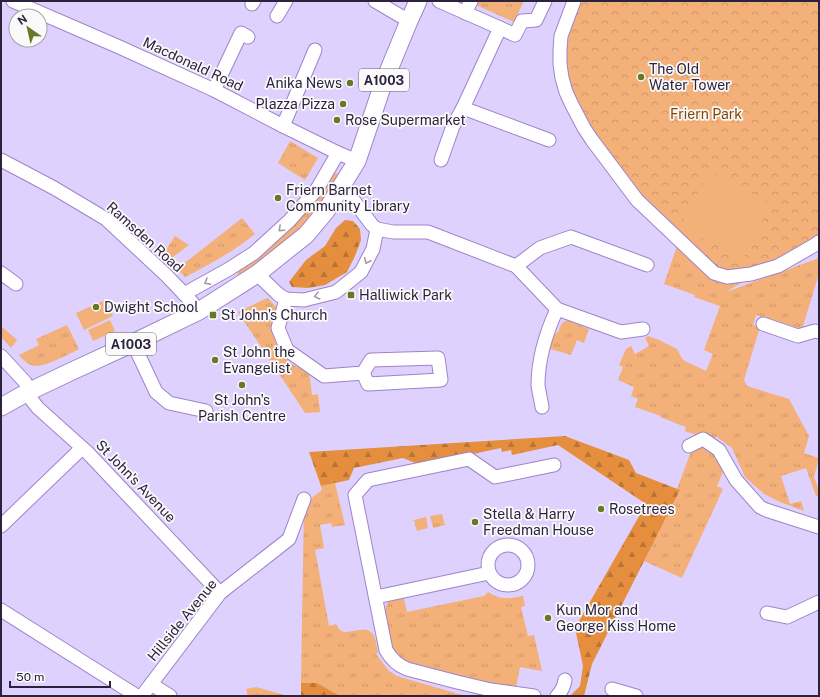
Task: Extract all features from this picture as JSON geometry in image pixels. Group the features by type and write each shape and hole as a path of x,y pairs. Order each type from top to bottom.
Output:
{"main road":[{"name":"A1003","path":"1,407 29,392 199,311 257,274 306,235 326,211 357,162 383,84 418,1"}],"street":[{"name":"Macdonald Road","path":"13,1 214,90 357,162"},
{"path":"277,16 286,1"},
{"path":"375,1 409,21"},
{"path":"439,1 515,35 522,21 536,20 545,1"},
{"path":"465,13 471,1"},
{"path":"574,1 562,36 560,50 560,64 566,92 584,128 637,200 714,273 728,278 751,274 778,266 819,242"},
{"path":"441,160 453,126 463,108 500,28"},
{"path":"214,90 241,33 248,36"},
{"path":"283,126 315,50"},
{"path":"463,108 550,140"},
{"path":"184,294 254,253 290,220 316,189 338,153"},
{"name":"Ramsden Road","path":"1,160 54,188 106,219 166,275 199,311"},
{"path":"341,188 378,229 393,232 428,232 516,266 557,309 621,332 643,329"},
{"path":"257,274 279,296 286,299 304,300 336,292 361,272 373,249 378,229"},
{"path":"516,266 540,248 571,237 646,265"},
{"path":"1,273 16,284"},
{"path":"286,299 278,328 287,350 324,376 363,373"},
{"path":"542,407 538,386 540,359 547,330 557,309"},
{"path":"763,324 798,336 815,331 819,332"},
{"path":"133,343 156,392 169,402 206,411"},
{"name":"St John's Avenue","path":"1,356 25,382 38,408 87,452 220,593"},
{"path":"438,358 440,380 368,384 363,373 371,360 438,358"},
{"path":"689,446 702,439 719,450 736,480 760,507 819,527"},
{"path":"1,526 82,448"},
{"path":"534,696 491,690 457,682 407,669 394,662 386,650 355,495 368,480 469,459 495,477 554,465"},
{"name":"Hillside Avenue","path":"142,696 220,593 289,539 304,499"},
{"path":"376,596 489,573"},
{"path":"766,613 787,617 819,602"},
{"path":"1,610 138,696"},
{"path":"557,696 564,686 565,680"},
{"path":"151,684 170,696"},
{"path":"612,689 636,696"}],"green space":[{"path":"478,1 524,1 514,22 476,5"},
{"name":"Friern Park","path":"567,1 819,1 819,235 726,292 632,204 561,94"},
{"path":"290,141 318,158 305,180 278,163"},
{"path":"710,171 771,204 743,259 680,226"},
{"path":"332,172 341,175 306,226 276,252 239,276 235,270 277,239 315,202"},
{"path":"242,218 255,234 230,252 185,277 177,269"},
{"path":"345,220 353,221 360,229 361,240 347,272 325,285 308,288 292,287 289,282 306,260 325,246 336,228"},
{"path":"175,236 189,245 169,260 163,254"},
{"path":"677,246 726,292 819,258 819,274 802,329 756,315 753,325 760,327 744,380 747,386 789,399 809,436 804,453 819,458 814,477 819,495 816,496 806,468 781,476 790,504 801,501 804,511 764,494 745,477 732,448 717,437 704,438 685,431 686,427 635,407 638,399 631,396 634,387 618,380 623,367 619,365 626,349 631,346 635,354 649,346 645,338 648,336 677,349 683,360 706,371 713,354 704,350 720,306 664,284"},
{"path":"268,298 277,310 274,335 278,347 289,361 308,373 312,395 318,394 320,412 305,413 238,312"},
{"path":"105,300 113,316 84,330 76,313"},
{"path":"110,320 115,331 93,341 88,330"},
{"path":"567,320 589,329 584,343 577,340 571,355 550,349 549,339 558,332 562,323"},
{"path":"67,325 79,349 55,361 35,366 27,363 19,355 39,345 36,339"},
{"path":"1,326 17,340 11,348 1,337"},
{"path":"565,436 629,460 636,473 680,490 592,664 584,696 570,696 580,686 583,666 575,628 646,504 558,445 512,455 511,450 502,452 501,448 420,465 403,458 354,468 349,480 321,486 309,452"},
{"path":"699,447 709,450 715,455 723,472 717,486 723,489 682,578 644,561 680,490 677,489 690,454"},
{"path":"335,483 345,525 332,527 331,523 320,525 324,548 315,550 329,626 336,624 343,632 361,630 369,631 373,634 376,641 378,652 376,654 389,671 397,676 468,696 340,696 317,683 301,683 304,504 322,490 321,486"},
{"path":"442,514 445,525 433,528 430,516"},
{"path":"426,517 428,528 417,531 414,520"},
{"path":"488,592 504,598 523,596 525,606 521,607 528,636 534,635 542,671 520,667 516,688 461,678 408,663 396,656 391,646 384,616 388,602 391,599 403,594 407,612 484,596"},
{"path":"301,683 317,683 340,696 301,696"},
{"path":"256,687 288,696 248,696 246,689"}],"place":[{"name":"The Old Water Tower","path":"641,77"},
{"name":"Anika News","path":"350,83"},
{"name":"Plazza Pizza","path":"343,104"},
{"name":"Rose Supermarket","path":"337,120"},
{"name":"Friern Barnet Community Library","path":"278,198"},
{"name":"Halliwick Park","path":"351,295"},
{"name":"Dwight School","path":"96,307"},
{"name":"St John's Church","path":"213,315"},
{"name":"St John the Evangelist","path":"215,360"},
{"name":"St John's Parish Centre","path":"242,385"},
{"name":"Rosetrees","path":"601,509"},
{"name":"Stella & Harry Freedman House","path":"475,522"},
{"name":"Kun Mor and George Kiss Home","path":"548,618"}]}
